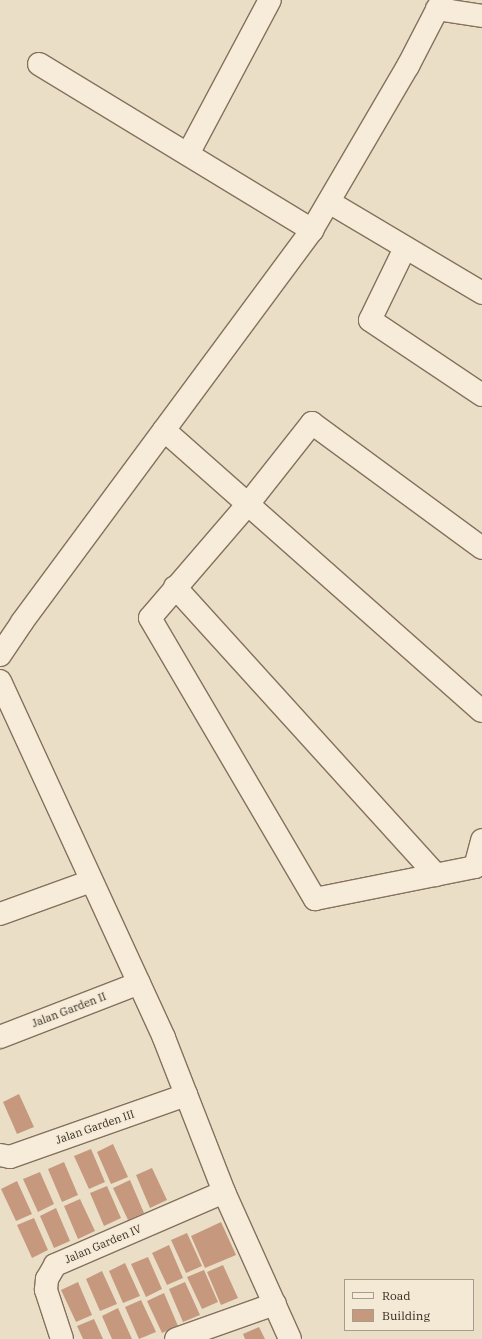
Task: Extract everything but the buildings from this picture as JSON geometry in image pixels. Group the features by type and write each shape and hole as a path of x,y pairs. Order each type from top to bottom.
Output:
{"street":[{"path":"188,154 270,0"},
{"path":"0,655 312,230 408,66 439,4 482,16"},
{"path":"39,64 312,230"},
{"path":"329,202 482,293"},
{"path":"405,248 370,320 482,395"},
{"path":"482,548 312,423 248,504 175,587 150,618 315,899 475,867 482,840"},
{"path":"164,430 482,711"},
{"path":"175,587 436,875"},
{"path":"0,681 138,983 186,1095 224,1192 290,1339"},
{"path":"0,914 91,881"},
{"name":"Jalan Garden II","path":"0,1038 138,983"},
{"name":"Jalan Garden III","path":"2,1156 186,1095"},
{"name":"Jalan Garden IV","path":"62,1339 46,1290 47,1279 56,1265 224,1192"},
{"path":"176,1339 275,1304"}]}
